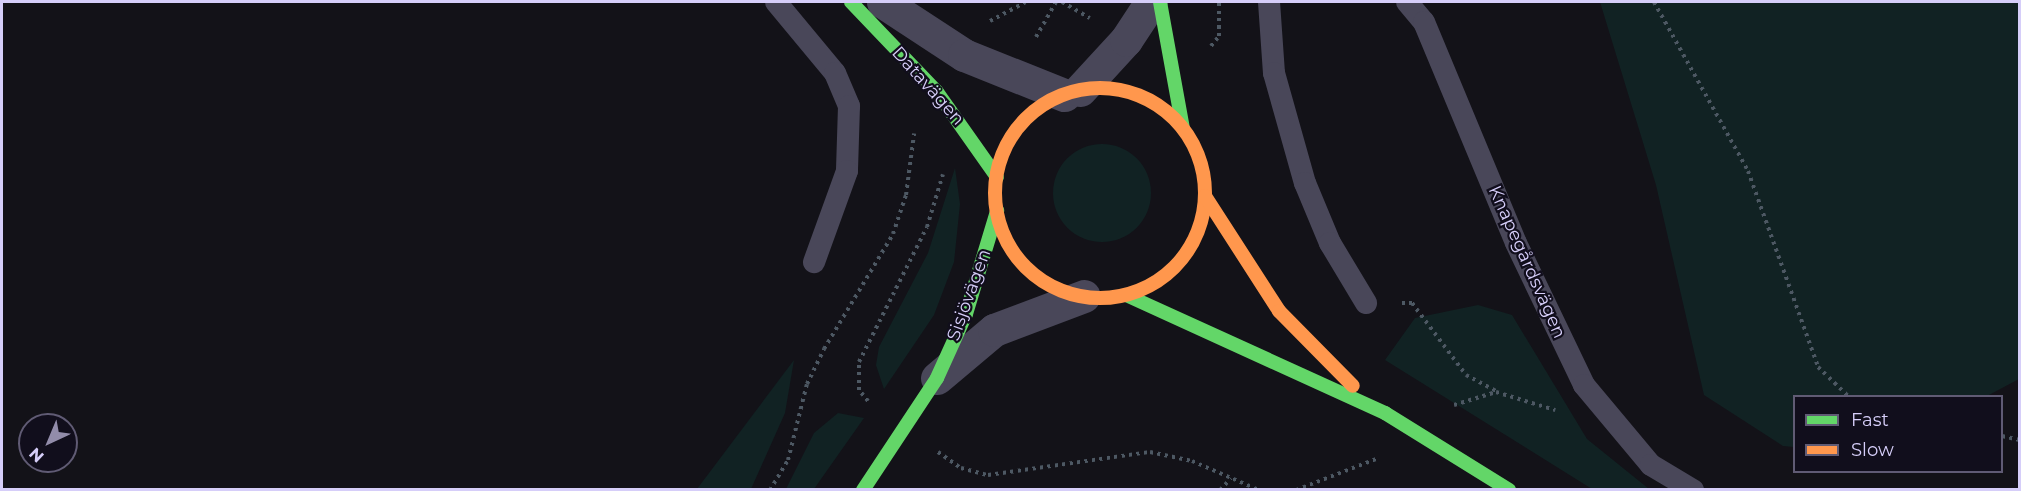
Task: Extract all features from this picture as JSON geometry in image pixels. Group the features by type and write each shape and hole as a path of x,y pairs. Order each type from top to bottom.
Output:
{"street":[{"name":"Datavägen","path":"851,2 937,92 997,177"},
{"name":"Datavägen","path":"883,2 964,55 1072,93"},
{"name":"Sisjövägen","path":"863,489 937,378 966,314 997,211 997,177 1014,133 1036,111 1072,93 1126,40 1152,2"},
{"name":"Sisjövägen","path":"997,211 1020,261 1049,285 1084,296 1126,295 1161,278 1182,258 1197,234 1205,196 1200,160 1183,128 1160,2"},
{"name":"Sisjövägen","path":"1072,93 1112,89 1144,98 1183,128"},
{"path":"1205,196 1279,310 1327,364 1385,413"},
{"path":"1126,295 1385,413 1509,489"},
{"name":"Sisjövägen","path":"937,378 994,330 1084,296"}],"lane":[{"path":"776,2 835,73 849,106 847,171 814,262"},
{"path":"1269,2 1274,73 1305,183 1330,243 1366,303"},
{"name":"Knapegårdsvägen","path":"1407,2 1424,22 1516,243 1584,385 1651,465 1693,489"}],"path":[{"path":"964,55 991,20 1025,2"},
{"path":"1654,2 1748,171 1818,367 1847,395"},
{"path":"770,489 788,460 820,358 893,234 906,195 911,140 937,92"},
{"path":"867,401 859,390 859,362 927,227 947,161"},
{"path":"1366,303 1412,303 1466,375 1496,392"},
{"path":"2003,436 2019,440"},
{"path":"936,451 961,468 988,475 1149,452 1192,461 1259,489"},
{"path":"1220,489 1231,478"}],"shaded area":[{"path":"1600,2 2019,2 2019,379 1989,395 1793,395 1793,447 1783,446 1704,395 1656,185"},
{"path":"1102,144 1121,148 1137,158 1147,174 1151,193 1147,212 1137,228 1121,238 1102,242 1083,238 1067,228 1057,212 1053,193 1057,174 1067,158 1083,148"},
{"path":"955,168 960,204 954,262 934,315 884,389 876,365 879,347 928,253"},
{"path":"1478,305 1512,315 1587,439 1649,489 1592,489 1385,360 1415,318"},
{"path":"794,360 785,413 751,489 697,489"},
{"path":"838,413 864,418 814,489 786,489 814,433"}],"traffic: fast":[{"path":"851,2 937,92 997,177"},
{"path":"1160,2 1183,128"},
{"path":"863,490 937,378 966,314 997,211"},
{"path":"1126,295 1385,413 1509,490"}],"traffic: slow":[{"path":"1100,88 1120,90 1140,96 1158,106 1174,119 1187,135 1197,153 1203,173 1205,193 1203,213 1197,233 1187,251 1174,267 1158,280 1140,290 1120,296 1100,298 1080,296 1060,290 1042,280 1026,267 1013,251 1003,233 997,213 995,193 997,173 1003,153 1013,135 1026,119 1042,106 1060,96 1080,90 1100,88"},
{"path":"1205,196 1279,311 1353,386"}]}
